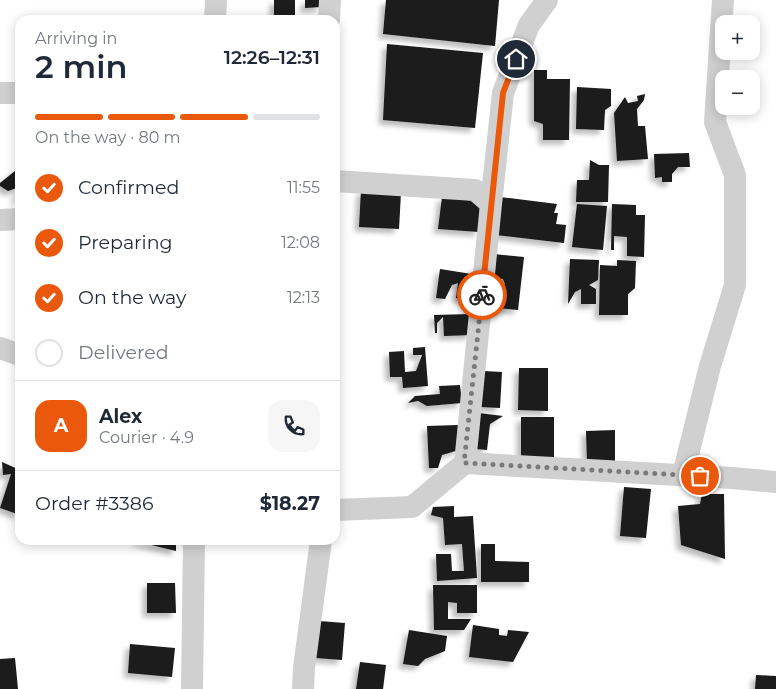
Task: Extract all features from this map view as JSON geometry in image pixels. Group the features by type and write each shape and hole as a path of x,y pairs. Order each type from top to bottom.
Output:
{"street":[{"path":"215,15 216,0"},
{"path":"328,15 330,0"},
{"path":"464,463 503,93 528,25 547,0"},
{"path":"683,475 710,366 735,284 736,175 715,122 723,0"},
{"path":"0,93 15,93"},
{"path":"340,180 475,190 491,204"},
{"path":"0,220 15,219"},
{"path":"0,348 15,354"},
{"path":"340,510 412,507 464,463 776,482"},
{"path":"192,689 194,545"},
{"path":"303,689 304,668 320,545"}],"building":[{"path":"274,0 295,0 295,15 274,15"},
{"path":"305,0 321,0 321,7 305,8"},
{"path":"386,0 499,0 495,46 383,34"},
{"path":"387,44 483,53 475,128 383,120"},
{"path":"534,70 547,70 547,79 570,79 569,140 543,140 543,124 534,121"},
{"path":"577,87 611,89 611,106 605,110 604,130 576,129"},
{"path":"645,94 644,100 637,109 638,126 645,126 648,159 617,161 614,113 625,97 628,103 638,101 637,96"},
{"path":"689,153 690,167 678,167 672,174 672,182 662,182 662,177 655,178 654,154"},
{"path":"590,160 599,165 609,165 608,202 576,202 577,180 589,180"},
{"path":"15,171 15,188 8,191 0,186 0,183"},
{"path":"361,190 401,193 399,229 359,227"},
{"path":"442,197 475,201 480,204 479,232 438,229"},
{"path":"500,197 557,204 554,213 558,213 556,224 566,225 564,243 496,235"},
{"path":"577,204 607,206 603,250 572,247"},
{"path":"612,204 636,205 636,215 645,215 644,257 627,256 627,237 614,236 614,250 611,250"},
{"path":"493,254 524,257 518,310 488,307 491,283 505,284 503,279 490,277"},
{"path":"570,259 599,260 598,280 589,285 596,289 596,304 581,304 581,289 575,292 568,304"},
{"path":"617,260 636,261 635,288 628,294 628,315 599,315 600,265 617,266"},
{"path":"440,269 478,275 475,301 456,298 458,283 452,285 445,299 436,298"},
{"path":"471,314 472,335 444,336 443,317 437,323 437,333 435,333 434,315"},
{"path":"425,347 428,386 403,388 402,377 390,377 389,352 404,351 405,372 416,371 422,355 413,355 413,348"},
{"path":"519,368 548,368 548,411 518,410"},
{"path":"483,371 502,372 500,408 481,407"},
{"path":"460,385 462,403 427,406 418,401 408,403 415,396 440,394 439,386"},
{"path":"479,413 503,416 490,424 487,450 476,449"},
{"path":"521,417 554,417 554,460 521,460"},
{"path":"458,425 459,450 442,455 438,468 429,468 427,426"},
{"path":"615,430 615,462 587,463 586,431"},
{"path":"2,462 15,468 15,513 0,508 11,474 3,475"},
{"path":"624,487 651,489 646,538 620,536"},
{"path":"702,494 724,494 725,559 681,545 678,506 700,504"},
{"path":"454,506 454,517 473,516 477,578 437,581 436,554 451,554 452,571 464,571 462,544 445,545 443,518 431,515 433,507"},
{"path":"481,544 495,544 495,561 529,562 529,582 481,582"},
{"path":"151,545 176,545 176,551"},
{"path":"147,583 175,583 176,613 147,613"},
{"path":"433,585 477,585 477,613 457,613 457,603 448,602 448,619 471,619 464,630 434,630"},
{"path":"319,621 345,623 342,660 316,658"},
{"path":"473,625 499,629 499,635 507,636 508,630 529,632 513,662 469,657"},
{"path":"409,630 447,636 445,651 425,659 418,666 403,664"},
{"path":"130,644 175,648 172,677 128,673"},
{"path":"15,658 18,689 0,689 0,659"},
{"path":"360,662 386,665 383,689 356,689"},
{"path":"756,675 776,676 776,689 755,689"}],"way so far":[{"path":"482,295 464,463 700,476"}],"route":[{"path":"482,295 503,93 516,59"}]}
